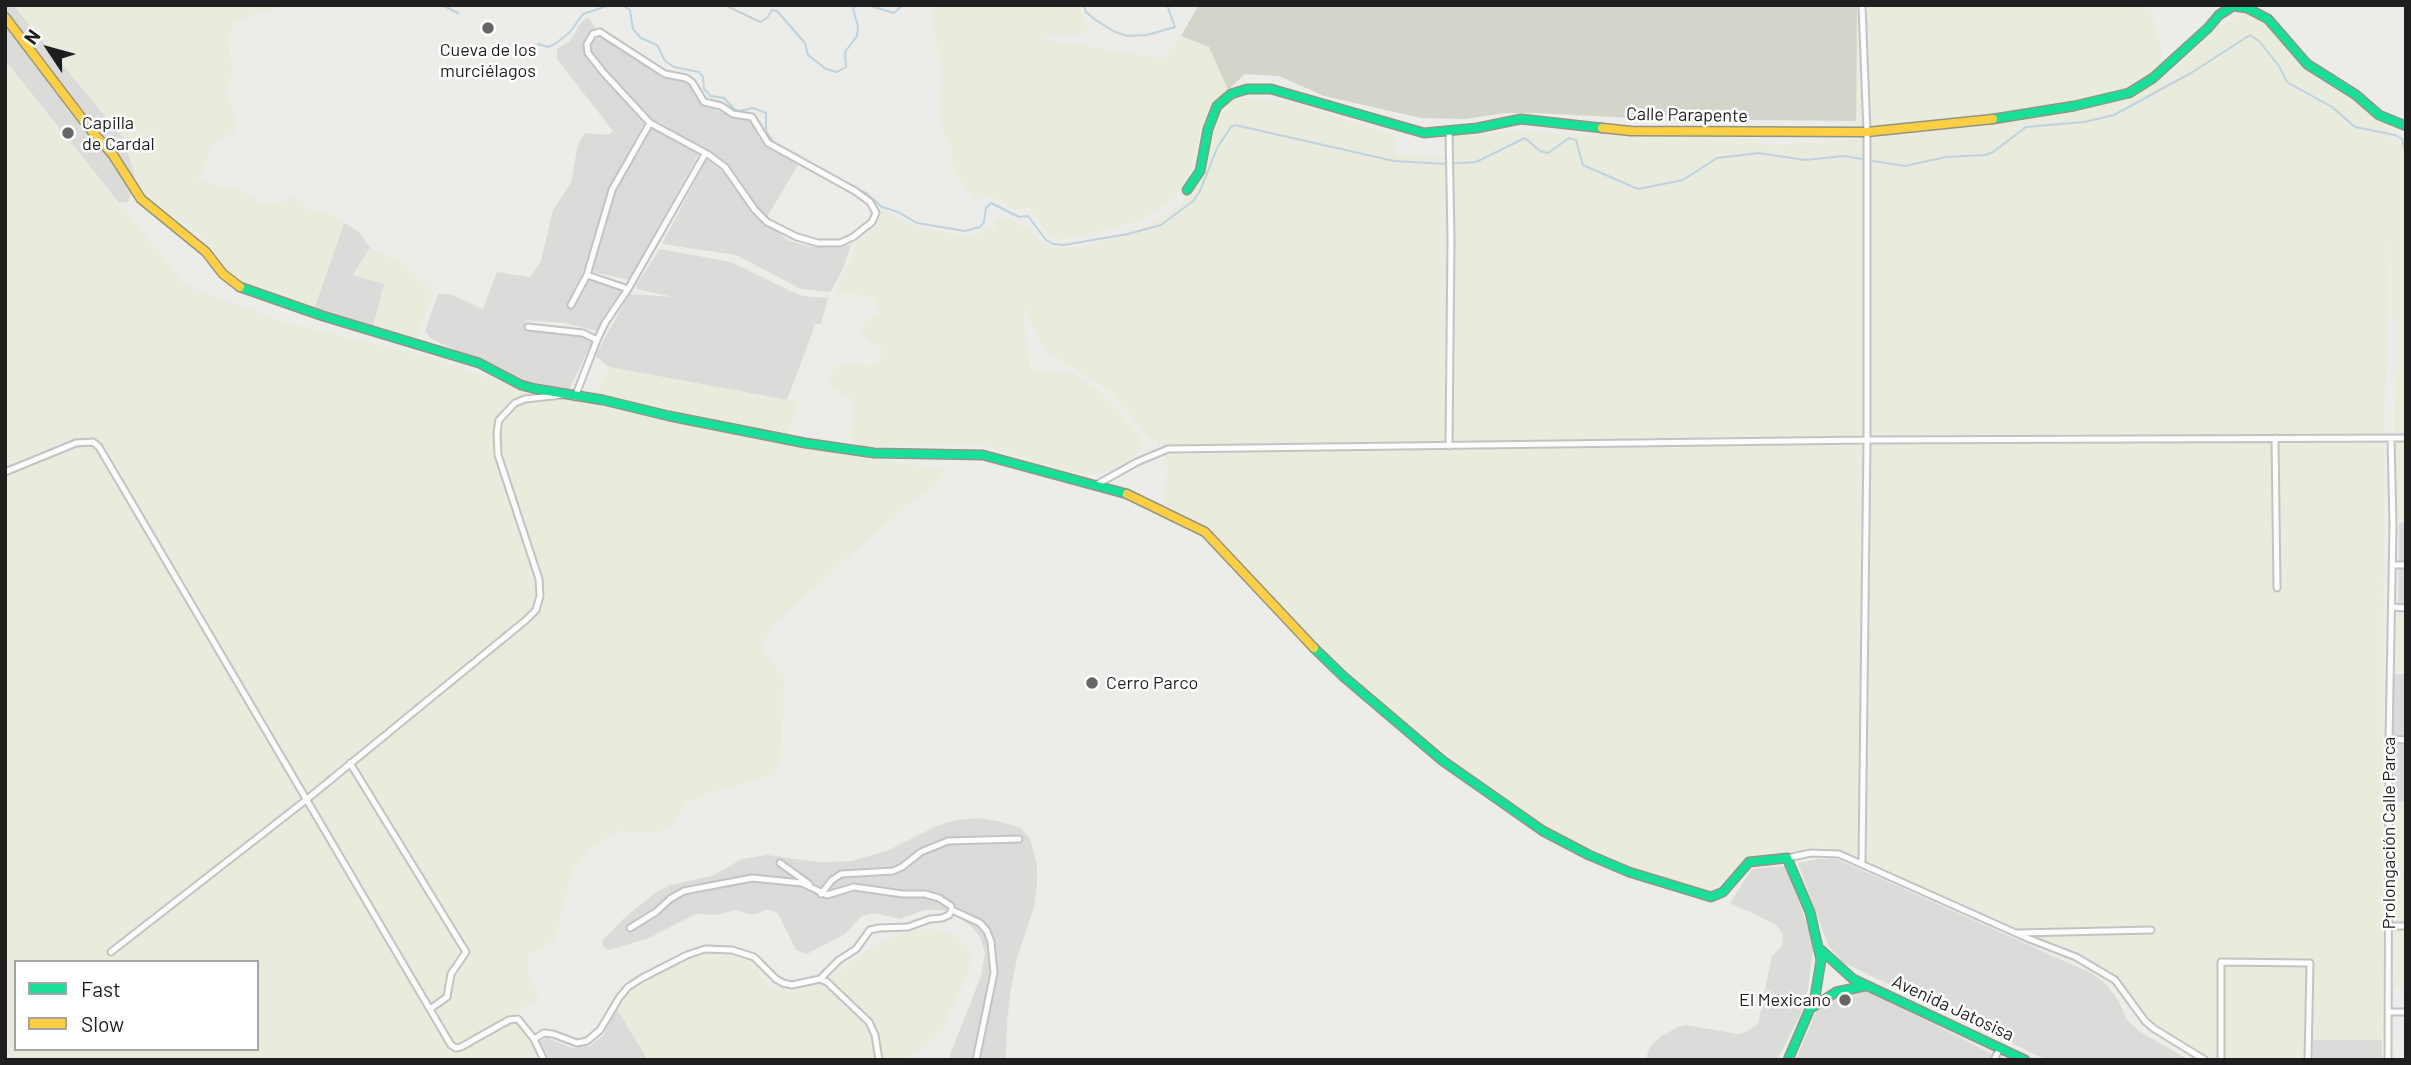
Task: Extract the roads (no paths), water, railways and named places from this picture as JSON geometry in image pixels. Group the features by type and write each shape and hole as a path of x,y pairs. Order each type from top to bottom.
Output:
{"street":[{"path":"1862,5 1867,132 1867,440 1862,863"},
{"name":"Calle Parapente","path":"1187,190 1200,170 1208,129 1217,106 1231,94 1247,89 1271,89 1289,93 1424,133 1521,119 1631,131 1867,132 2007,117 2074,106 2129,93 2153,78 2227,9 2239,6 2256,11 2276,27 2307,64 2356,95 2379,115 2406,126"},
{"path":"5,17 113,155 141,199 206,252 229,279 240,287 272,300 479,363 521,385 805,443 874,453 983,454 1096,485 1145,502 1205,532 1300,634 1345,677 1443,761 1543,831 1629,872 1710,897 1715,897 1727,889 1749,862 1831,852 2077,957 2115,980 2145,1021 2196,1058 2205,1060"},
{"path":"600,32 608,36 664,74 686,78 692,82 704,102 722,106 733,114 752,117 768,143 855,191 870,202 875,217 853,237 840,243 818,243 797,237 767,222 755,210 725,167 650,123 589,53 587,44 593,34 600,32"},
{"path":"571,305 587,275 607,202 650,123"},
{"path":"1449,131 1449,446"},
{"path":"575,397 605,323 628,289 705,154"},
{"path":"587,275 628,289"},
{"path":"528,327 583,333 597,340"},
{"path":"111,952 306,800 526,621 536,610 540,596 538,579 498,455 496,432 499,419 515,403 525,399 565,395"},
{"name":"Prolongación Calle Parca","path":"2388,1060 2389,739 2393,607 2391,438"},
{"path":"1096,485 1168,449 1867,440 2406,438"},
{"path":"2275,439 2277,588"},
{"path":"5,472 76,443 93,442 99,447 451,1045 456,1048 514,1019 523,1022 544,1060"},
{"path":"2393,565 2406,565"},
{"path":"2393,607 2406,608"},
{"path":"2389,739 2406,740"},
{"path":"350,763 466,949 466,955 451,974 447,997 430,1009"},
{"path":"821,894 832,880 841,874 893,871 922,852 948,841 1019,839"},
{"path":"1787,858 1810,912 1819,948 1820,973 1811,1009 1788,1060"},
{"path":"780,863 821,894 830,895 854,887 903,894 925,894 947,902 952,910 980,923 991,942 994,973 976,1060"},
{"path":"630,929 684,891 752,878 811,886"},
{"path":"534,1039 544,1034 553,1034 577,1043 587,1041 600,1030 628,987 674,961 705,949 732,950 754,957 776,979 783,984 792,985 820,979 839,960 856,949 874,928 908,927 949,915 952,910"},
{"path":"2388,926 2406,926"},
{"path":"2018,933 2151,930"},
{"name":"Avenida Jatosisa","path":"1819,948 1841,970 1867,986 2025,1060"},
{"path":"2221,1060 2221,962 2310,963 2308,1060"},
{"path":"820,979 842,994 869,1022 879,1060"},
{"name":"Avenida Jatosisa","path":"1811,1009 1836,992 1867,986"},
{"path":"2388,1012 2406,1012"},
{"path":"1994,1060 2000,1048"}],"waterway":[{"path":"442,5 458,13"},
{"path":"538,44 548,47 555,44 570,32 583,14 610,5"},
{"path":"623,5 630,10 633,29 641,38 657,45 665,61 674,67 699,72 703,77 704,89 711,96 724,98 739,111 753,108 766,113 766,131 775,144"},
{"path":"725,5 760,22 767,18 772,10 777,11 805,43 808,55 826,69 837,72 846,67 845,52 857,36 858,26 853,9 855,5"},
{"path":"867,5 894,13 903,5"},
{"path":"1084,5 1086,12 1097,21 1128,36 1147,35 1175,27 1167,5"},
{"path":"1873,161 1905,166 1946,157 1985,155 2026,127 2084,122 2114,115 2191,73 2250,35 2259,41 2279,66 2287,82 2332,107 2355,127 2395,135 2402,139 2406,155"},
{"path":"853,187 866,193 882,207 898,212 917,223 965,231 980,227 984,222 986,208 991,203 1019,217 1028,216 1046,240 1064,245 1128,234 1161,225 1193,201 1200,191 1217,148 1235,125 1394,161 1446,164 1476,162 1525,138 1540,151 1548,153 1569,138 1576,140 1583,165 1638,189 1683,180 1717,158 1758,153 1805,160 1844,156 1862,159"}],"place":[{"name":"Cueva de los murciélagos","path":"488,28"},
{"name":"Capilla de Cardal","path":"68,133"},
{"name":"Cerro Parco","path":"1092,683"},
{"name":"El Mexicano","path":"1845,1000"}]}
